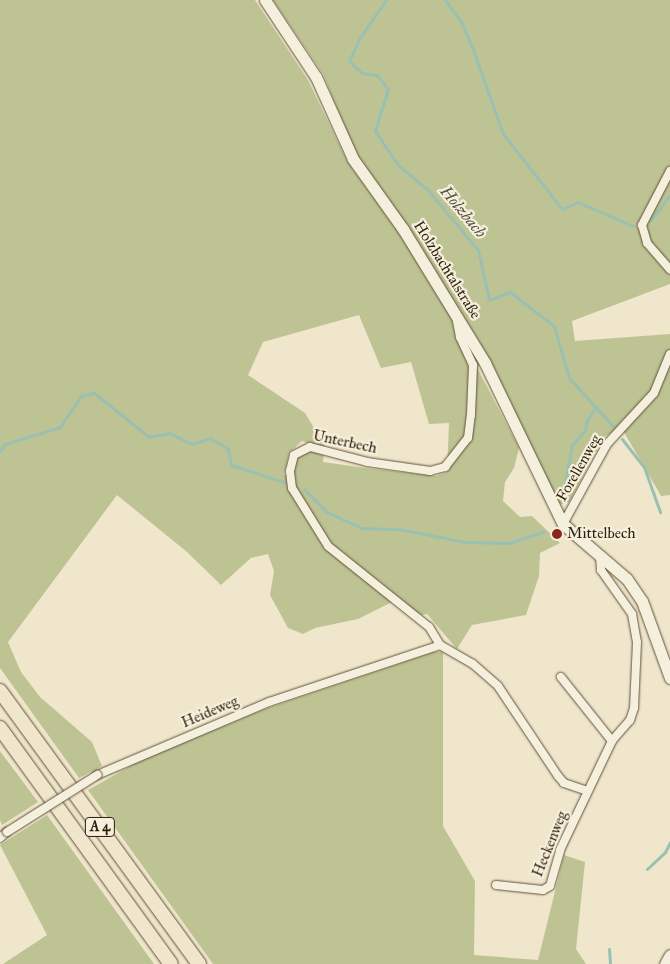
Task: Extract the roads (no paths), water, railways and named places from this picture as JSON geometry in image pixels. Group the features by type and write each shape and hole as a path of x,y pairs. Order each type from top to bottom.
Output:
{"highway":[{"name":"A 4","path":"0,691 199,964"},
{"name":"A 4","path":"0,728 171,964"}],"street":[{"name":"Holzbachtalstraße","path":"266,0 316,77 353,159 403,229 455,310 486,363 563,524 626,579 642,601 670,678"},
{"path":"670,171 642,225 647,243 670,270"},
{"name":"Unterbech","path":"443,646 422,621 328,546 292,488 290,471 294,455 310,446 367,462 430,471 445,467 468,438 474,375 460,337 455,310"},
{"name":"Forellenweg","path":"563,524 607,444 654,393 670,354"},
{"path":"443,646 473,664 498,686 564,783 587,791 612,741 630,720 634,708 637,642 632,614 600,570 600,556"},
{"name":"Heideweg","path":"0,838 97,775 269,702 443,646"},
{"path":"561,677 612,741"},
{"name":"Heckenweg","path":"496,885 543,890 550,886 560,850 587,791"},
{"path":"665,964 670,955"}],"waterway":[{"name":"Holzbach","path":"386,0 359,39 349,61 362,73 377,75 388,89 375,131 397,164 427,189 478,250 489,300 510,292 554,326 569,378 613,426"},
{"path":"445,0 461,21 503,134 562,209 578,202 633,226"},
{"path":"651,220 670,195"},
{"path":"0,451 5,444 60,427 81,396 94,393 149,437 169,433 192,444 210,438 228,449 231,465 284,482"},
{"path":"562,500 572,445 585,430 587,420 596,407"},
{"name":"Holzbach","path":"622,439 644,467 660,512"},
{"path":"304,489 327,512 361,528 399,529 465,542 509,543 543,532"},
{"name":"Holzbach","path":"647,869 665,852 670,842"},
{"name":"Holzbach","path":"609,949 610,964"}],"place":[{"name":"Mittelbech","path":"557,534"}]}
